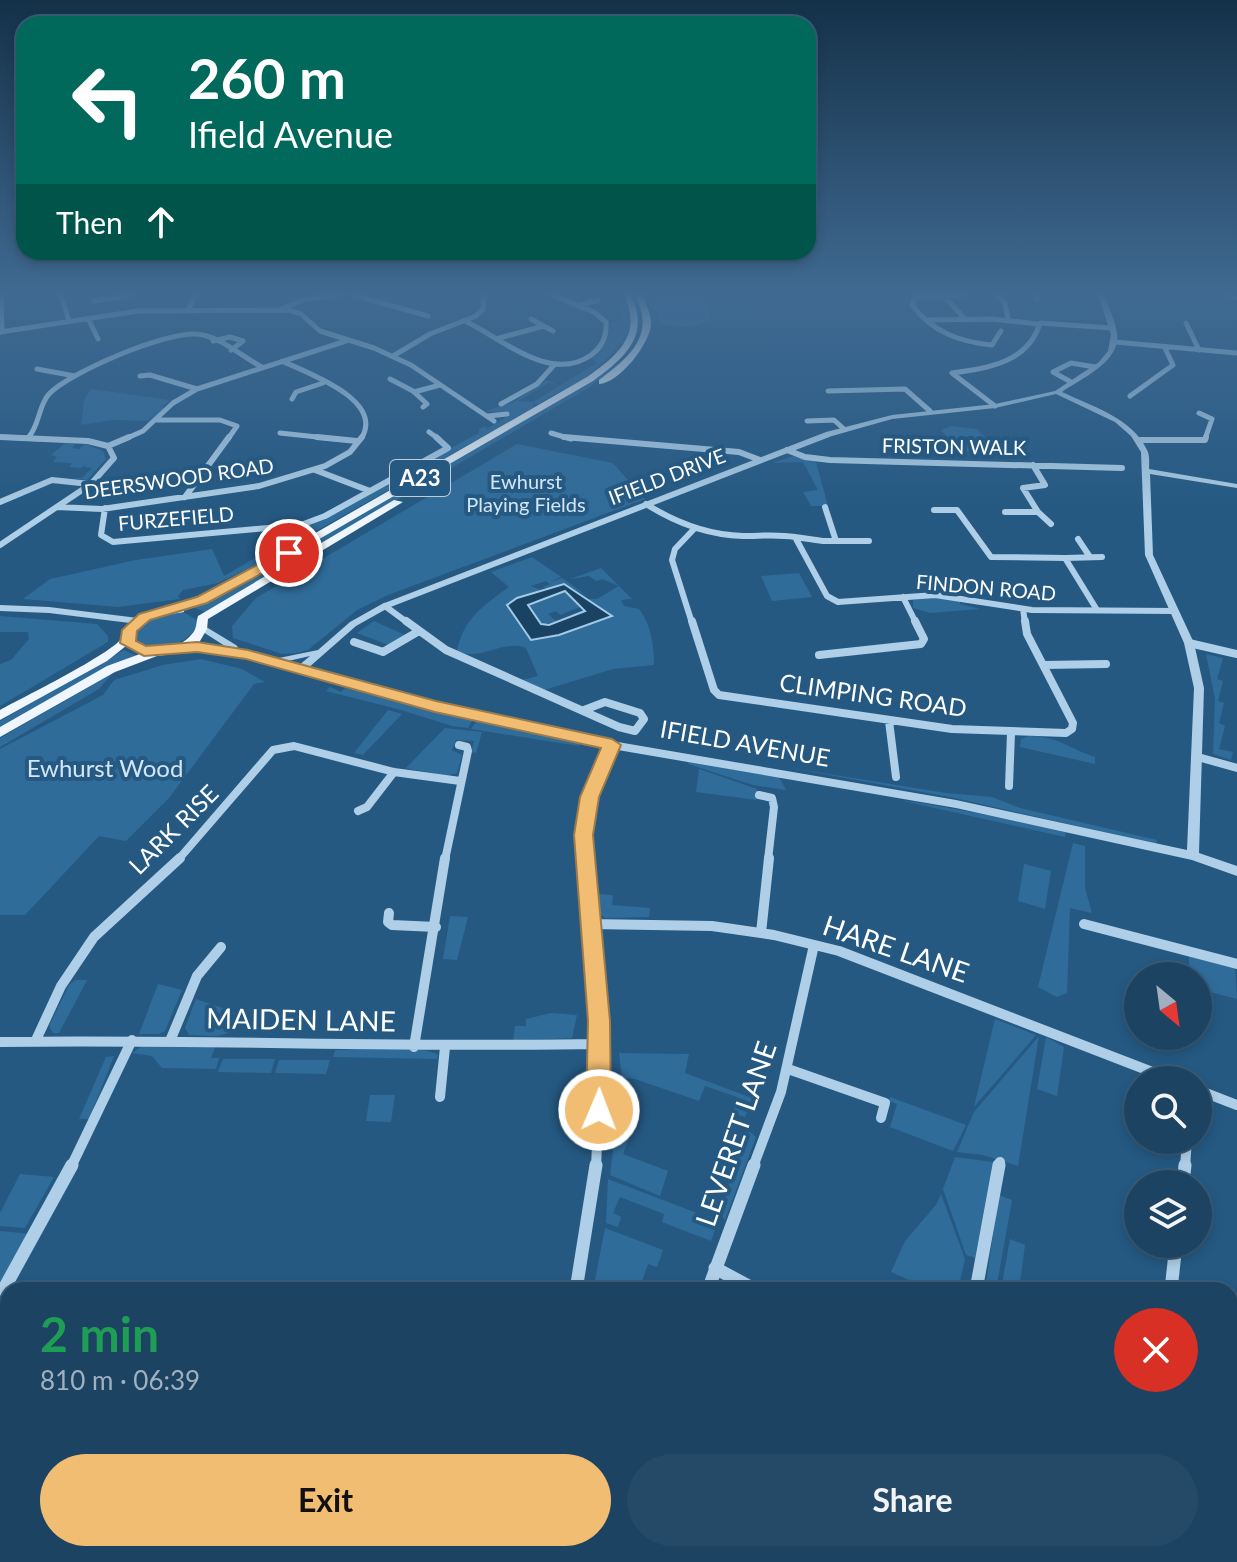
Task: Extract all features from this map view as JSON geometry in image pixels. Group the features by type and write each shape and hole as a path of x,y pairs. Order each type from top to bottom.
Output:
{"main road":[{"name":"A23","path":"171,609 222,591 580,386 605,368"},
{"name":"A23","path":"203,623 598,385 621,368"},
{"path":"0,716 103,658 127,640 129,630 138,621 171,609 190,611 203,623 194,639 175,649 156,652 111,669 0,733"},
{"path":"127,640 137,650 156,652"}],"street":[{"path":"28,438 40,424 48,395 93,368"},
{"path":"0,437 88,441 108,446 137,434 173,403 197,389 259,368"},
{"path":"280,433 357,441 365,425 363,411 351,398 295,368"},
{"path":"412,368 494,421"},
{"path":"501,404 541,381 552,368"},
{"path":"976,368 952,373 995,406"},
{"path":"1061,368 1053,372 1071,382"},
{"name":"IFIELD DRIVE","path":"300,670 353,624 385,606 760,460 844,429 930,411 995,406 1057,392 1094,368"},
{"path":"1130,396 1169,368"},
{"path":"37,369 75,376"},
{"path":"140,376 150,375 197,389"},
{"path":"390,379 414,392 427,404 423,407"},
{"path":"292,399 296,392 323,383"},
{"path":"414,392 440,385"},
{"path":"828,391 905,389 930,411"},
{"path":"1057,392 1113,418 1139,440 1145,452 1148,471 1148,551 1189,643 1199,688 1193,856"},
{"path":"1139,440 1205,440 1212,419 1199,413"},
{"path":"487,416 507,414"},
{"path":"807,421 833,419 844,429"},
{"path":"156,420 220,420 237,426 185,497"},
{"name":"FURZEFIELD","path":"105,508 102,537 113,542 222,530 292,527 318,519 448,448 447,444 429,432"},
{"path":"551,433 572,439 739,452 760,460"},
{"name":"DEERSWOOD ROAD","path":"57,507 82,510 105,508 269,485 315,470 344,454 357,441"},
{"path":"0,545 91,484 114,458 108,446"},
{"name":"FRISTON WALK","path":"787,450 801,457 830,460 1122,468"},
{"path":"1033,465 1045,485 1023,488 1038,512 1051,524"},
{"path":"315,470 370,491"},
{"path":"1148,471 1237,486"},
{"path":"0,502 52,480 91,484"},
{"path":"646,504 669,520 694,529 740,536 869,541"},
{"path":"825,507 836,541"},
{"path":"934,510 957,510 991,557 1102,557"},
{"path":"1005,512 1038,512"},
{"name":"CLIMPING ROAD","path":"694,529 675,549 672,563 716,692 889,721 1011,733 1060,734 1074,726 1025,629 1023,609"},
{"path":"3,530 16,532"},
{"name":"FINDON ROAD","path":"795,537 827,596 843,602 947,596 1023,609 1175,611"},
{"path":"1078,539 1090,557"},
{"path":"1065,558 1097,610"},
{"path":"819,655 921,644 924,639 903,597"},
{"path":"385,606 466,661 575,709 584,710 619,729 631,732 640,729 644,719 640,713 605,702 584,710"},
{"path":"0,608 49,610 138,621"},
{"name":"IFIELD AVENUE","path":"203,623 215,639 248,654"},
{"path":"354,642 383,652 419,631"},
{"path":"1189,643 1237,654"},
{"name":"IFIELD AVENUE","path":"175,649 210,648 248,654 435,707 612,745 943,801 1193,856 1237,871"},
{"path":"270,660 297,658 323,650"},
{"path":"1044,665 1106,664"},
{"path":"889,721 896,777"},
{"path":"1009,786 1011,733"},
{"path":"414,1047 436,927 448,833 468,748 459,745"},
{"path":"578,1282 589,1229 594,1179 600,1044 584,825 590,797 612,745"},
{"name":"LARK RISE","path":"36,1040 61,986 94,937 188,851 273,750 294,746 394,772 460,781"},
{"path":"1198,757 1237,768"},
{"path":"358,811 367,807 394,772"},
{"path":"759,795 772,798 774,807 761,933"},
{"path":"389,913 388,922 392,925 436,927"},
{"name":"HARE LANE","path":"591,924 688,924 761,933 814,945 877,963 1138,1066"},
{"path":"1084,924 1237,964"},
{"name":"LEVERET LANE","path":"711,1282 788,1069 814,945"},
{"path":"170,1041 197,976 221,947"},
{"path":"8,1282 81,1148 132,1040"},
{"name":"MAIDEN LANE","path":"0,1042 132,1040 414,1047 600,1044"},
{"path":"440,1097 445,1047"},
{"path":"788,1069 885,1103 881,1118"},
{"path":"1212,1095 1237,1105"},
{"path":"978,1282 1000,1162"},
{"path":"1172,1282 1174,1258"},
{"path":"715,1268 741,1282"}],"green space":[{"path":"589,368 596,368 586,377 602,368 591,375 539,404 532,404 535,407 258,564 218,583 183,590 178,596 180,599 118,607 23,599 50,579 136,560 212,549 224,576 257,557 259,543 268,533 301,527 511,414 485,411 512,403 547,380 558,385 548,383 518,401 533,402"},
{"path":"614,368 590,387 205,612 190,606 232,590"},
{"path":"91,389 170,400 144,427 157,411 147,421 112,420 81,425 84,400"},
{"path":"951,426 977,429 991,444 961,452 941,430"},
{"path":"65,443 75,444 72,448 79,449 85,444 103,451 106,459 87,480 69,478 82,478 92,468 84,467 87,463 81,468 69,467 72,463 53,462 57,457 51,455"},
{"name":"Ewhurst Playing Fields","path":"517,444 613,463 645,499 388,595 357,610 308,650 282,654 233,638 232,626 256,598"},
{"path":"793,456 816,462 828,506 811,506 803,492 818,490 803,462 772,463"},
{"path":"532,557 561,577 550,582 562,578 587,596 564,584 548,591 544,587 550,584 546,581 531,586 545,592 517,598 508,606 531,640 559,635 612,617 588,599 597,599 619,586 632,599 621,600 624,606 639,609 646,621 654,665 613,669 544,690 522,680 538,676 526,648 509,646 475,654 457,651 469,621 509,587 491,572"},
{"path":"601,568 619,586 602,579 596,581 589,576 570,579"},
{"path":"799,573 812,597 772,601 761,576"},
{"path":"565,591 580,607 560,615 556,611 548,614 557,622 541,624 528,605"},
{"path":"931,597 960,600 960,604 980,609 930,613 913,608 913,600"},
{"path":"172,612 185,613 197,620 198,626 186,638 170,646 153,647 136,641 135,631 141,624"},
{"name":"Ewhurst Wood","path":"0,616 97,624 108,636 108,642 0,706 0,664 11,660 29,639 28,632 0,632"},
{"path":"374,621 405,635 391,646 357,633"},
{"path":"124,650 137,656 0,728 0,721"},
{"path":"1206,654 1223,658 1217,679 1223,681 1218,701 1224,703 1219,723 1225,726 1219,749 1233,752 1231,760 1213,754 1215,699"},
{"name":"Ewhurst Wood","path":"201,659 242,669 265,682 254,684 169,798 126,841 99,836 25,915 0,915 0,749 103,695 114,680 163,665"},
{"path":"112,674 99,689 0,747 0,738"},
{"path":"330,687 341,692 345,688 473,719 468,728 452,726 326,691"},
{"path":"388,710 402,714 363,755 354,753"},
{"path":"477,720 582,742 579,746 471,729"},
{"path":"445,728 482,732 476,753 471,752 474,741 456,740 452,750 462,755 457,773 445,776 406,768"},
{"path":"1029,736 1049,738 1095,757 1095,764 1020,747 1021,739"},
{"path":"689,762 779,777 786,790 753,785"},
{"path":"785,767 946,793 992,797 1020,808 1157,840 1156,844 955,798"},
{"path":"699,769 757,789 757,800 696,792"},
{"path":"899,800 1045,827 1066,832 1065,837"},
{"path":"1073,843 1085,846 1085,888 1092,913 1070,908 1067,993 1057,997 1038,987"},
{"path":"1024,864 1051,871 1045,909 1018,901"},
{"path":"598,894 613,895 612,905 650,908 649,917 605,918 600,914"},
{"path":"450,916 468,917 457,960 443,959"},
{"path":"1189,955 1235,966 1237,999 1212,993 1212,962 1189,962"},
{"path":"76,980 87,980 59,1033 53,1033 49,1026 69,985"},
{"path":"158,984 182,990 165,1031 139,1034"},
{"path":"196,999 243,1015 233,1032 217,1036 189,1035 185,1028"},
{"path":"551,1013 577,1015 572,1038 513,1041 515,1026 526,1026 526,1019"},
{"path":"995,1019 1036,1035 974,1107"},
{"path":"1039,1036 1018,1166 983,1155 957,1152 974,1112"},
{"path":"1046,1037 1064,1047 1057,1096 1037,1089"},
{"path":"144,1045 215,1047 211,1058 219,1058 216,1069 162,1068 152,1056 132,1053"},
{"path":"404,1049 438,1055 437,1059 333,1057 335,1050"},
{"path":"619,1053 689,1054 685,1073 752,1098 745,1117 733,1113 737,1097 705,1086 699,1101 635,1079 622,1078"},
{"path":"114,1056 89,1119 79,1119 106,1057"},
{"path":"223,1059 275,1059 271,1073 218,1072"},
{"path":"279,1060 330,1060 326,1074 275,1073"},
{"path":"370,1095 395,1095 391,1122 366,1121"},
{"path":"890,1097 966,1125 953,1151 890,1127 897,1104 889,1101"},
{"path":"746,1128 756,1137 725,1220 720,1214"},
{"path":"615,1133 629,1138 623,1154 668,1171 660,1196 610,1175"},
{"path":"955,1157 993,1162 975,1258 966,1255 943,1189"},
{"path":"20,1174 54,1177 25,1228 0,1226 0,1213"},
{"path":"608,1179 718,1221 711,1241 662,1222 664,1214 620,1197 613,1213 621,1217 618,1227 606,1223"},
{"path":"941,1194 965,1259 960,1282 914,1282 891,1272 905,1241 936,1205"},
{"path":"999,1195 1012,1200 997,1282 986,1282"},
{"path":"605,1228 663,1250 657,1267 648,1264 642,1282 595,1282"},
{"path":"0,1231 32,1234 2,1282 0,1282"},
{"path":"1010,1239 1025,1245 1020,1282 1002,1282"}],"shaded area":[{"path":"564,584 612,616 559,635 531,640 507,605 517,598","holes":["565,591 585,611 549,625 541,624 528,605"]}],"route":[{"path":"289,553 202,600 144,617 129,630 128,643 144,651 197,647 248,654 435,707 612,745 590,797 583,835 599,1021 599,1110"}]}
